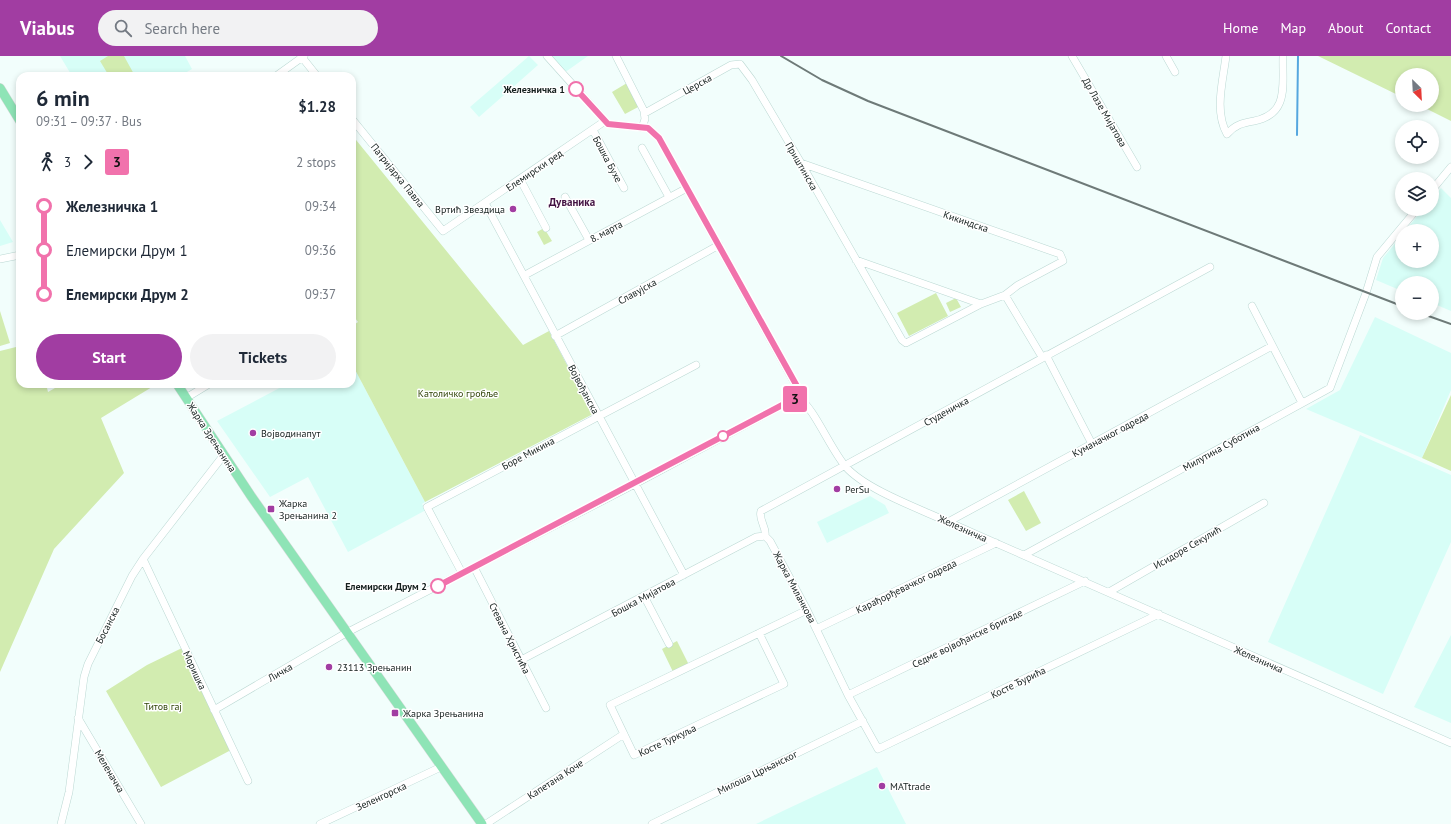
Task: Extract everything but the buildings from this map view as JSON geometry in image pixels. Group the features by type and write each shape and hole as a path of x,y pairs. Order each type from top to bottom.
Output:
{"main road":[{"path":"0,88 16,114"},
{"name":"Жарка Зрењанина","path":"180,388 223,456 346,633 482,824"}],"street":[{"path":"547,56 605,121"},
{"path":"616,56 645,113 642,128"},
{"name":"Др Лазе Мијатова","path":"1072,56 1137,167"},
{"path":"1166,56 1175,72"},
{"path":"1226,56 1220,110 1222,125 1227,134 1238,125 1266,118 1277,110 1282,97 1283,56"},
{"path":"281,72 302,57 314,72"},
{"name":"Церска","path":"645,113 731,65 740,64 747,73"},
{"name":"Приштинска","path":"747,73 801,163 902,340 906,343 981,304 1005,295"},
{"name":"Железничка","path":"605,121 615,126 642,128 653,131 659,138 798,388 799,398 807,405 829,444 845,466 862,480 948,522 1451,743"},
{"name":"Елемирски ред","path":"443,231 605,121"},
{"name":"Патријарха Павла","path":"356,124 443,231"},
{"name":"Бошка Бухе","path":"593,130 624,188"},
{"path":"642,148 669,197"},
{"name":"Кикиндска","path":"801,163 1062,256 1062,262 1027,279 1005,295"},
{"path":"1439,182 1451,167"},
{"path":"520,179 546,228"},
{"name":"8. марта","path":"525,275 687,188"},
{"path":"565,197 589,240"},
{"name":"Војвођанска","path":"486,203 598,417 684,575"},
{"name":"Милутина Суботина","path":"1024,555 1330,388 1366,293 1377,257 1410,216"},
{"name":"Славујска","path":"555,336 719,245"},
{"path":"0,259 16,256"},
{"path":"856,260 981,304"},
{"name":"Студеничка","path":"845,466 1044,356 1210,267"},
{"path":"1005,295 1044,356 1092,444"},
{"path":"1252,306 1302,403"},
{"name":"Куманачког одреда","path":"948,522 1272,346"},
{"name":"Боре Микина","path":"462,573 427,507 696,365"},
{"path":"186,398 202,388"},
{"name":"Личка","path":"214,710 346,633 635,484 788,402 799,398"},
{"name":"Босанска","path":"61,824 69,792 84,677 88,664 142,559 223,456"},
{"name":"Жарка Миланкова","path":"845,466 760,511 760,516 766,531 764,536 770,540 807,610 848,695 878,749"},
{"name":"Исидоре Секулић","path":"1109,592 1264,503"},
{"name":"Бошка Мијатова","path":"521,660 756,537 764,536"},
{"name":"Карађорђевачког одреда","path":"816,629 996,543"},
{"name":"Моришка","path":"142,559 248,781"},
{"name":"Стевана Христића","path":"474,567 546,708"},
{"name":"Седме војвођанске бригаде","path":"848,695 1085,582"},
{"path":"644,596 669,644"},
{"name":"Косте Туркуља","path":"759,633 784,684 634,755 610,705 759,633 807,610"},
{"name":"Косте Ђурића","path":"878,749 1159,614"},
{"name":"Меленачка","path":"78,718 141,824"},
{"name":"Милоша Црњанског","path":"652,824 863,721"},
{"name":"Капетана Коче","path":"486,824 624,734"},
{"name":"Зеленгорска","path":"320,824 441,767"}],"shaded area":[{"path":"60,56 185,56 192,69 187,72 70,72"},
{"path":"529,56 538,65 479,117 470,107"},
{"path":"549,56 588,56 564,73"},
{"path":"1441,188 1451,198 1451,311 1439,306 1439,276 1395,276 1395,288 1376,280 1383,258 1395,243 1395,268 1439,268 1439,224 1411,224 1417,216 1439,216 1439,190"},
{"path":"0,220 13,242 0,246"},
{"path":"1375,317 1451,353 1451,390 1422,458 1306,409 1340,390"},
{"path":"356,372 425,502 422,504 426,510 348,552 308,477 270,497 217,421 279,388 356,388"},
{"path":"1360,435 1451,475 1451,542 1383,694 1268,642"},
{"path":"870,496 885,505 889,513 827,543 817,522"},
{"path":"1451,635 1451,723 1414,707"},
{"path":"877,767 906,824 756,824 787,809"}],"green space":[{"path":"108,56 124,56 133,72 107,72 100,61"},
{"path":"1318,56 1451,56 1451,121 1433,112 1439,112 1439,68 1395,68 1395,94"},
{"path":"627,83 640,106 625,114 612,92"},
{"name":"Католичко гробље","path":"356,140 523,345 549,331 593,414 425,502 356,372 356,323 358,322 356,319"},
{"path":"544,228 552,241 544,245 537,232"},
{"path":"936,293 948,316 909,336 897,313"},
{"path":"956,298 961,307 950,312 946,303"},
{"path":"0,311 10,343 0,346"},
{"path":"16,347 16,388 47,388 48,392 55,388 150,388 101,418 124,473 54,549 0,672 0,351"},
{"path":"1451,395 1451,471 1422,458"},
{"path":"1024,491 1041,523 1026,531 1008,500"},
{"path":"677,641 690,667 674,674 662,649"},
{"name":"Титов гај","path":"182,648 231,750 161,787 106,691 147,665"}],"waterway":[{"path":"1297,135 1298,56"}],"railway":[{"path":"781,56 822,80 868,101 1395,303"},
{"path":"1439,320 1451,324"}],"bus line":[{"name":"3","path":"438,586 635,484 788,402 799,398 798,388 659,138 648,128 636,126 615,126 608,124 576,89"}],"place":[{"name":"Железничка 1","path":"576,89"},
{"name":"Вртић Звездица","path":"513,209"},
{"name":"Војводинапут","path":"253,433"},
{"name":"PerSu","path":"837,489"},
{"name":"Жарка Зрењанина 2","path":"271,509"},
{"name":"Елемирски Друм 2","path":"438,586"},
{"name":"23113 Зрењанин","path":"329,667"},
{"name":"Жарка Зрењанина","path":"395,713"},
{"name":"MATtrade","path":"882,786"}],"district":[{"name":"Дуваника","path":"572,202"}]}
